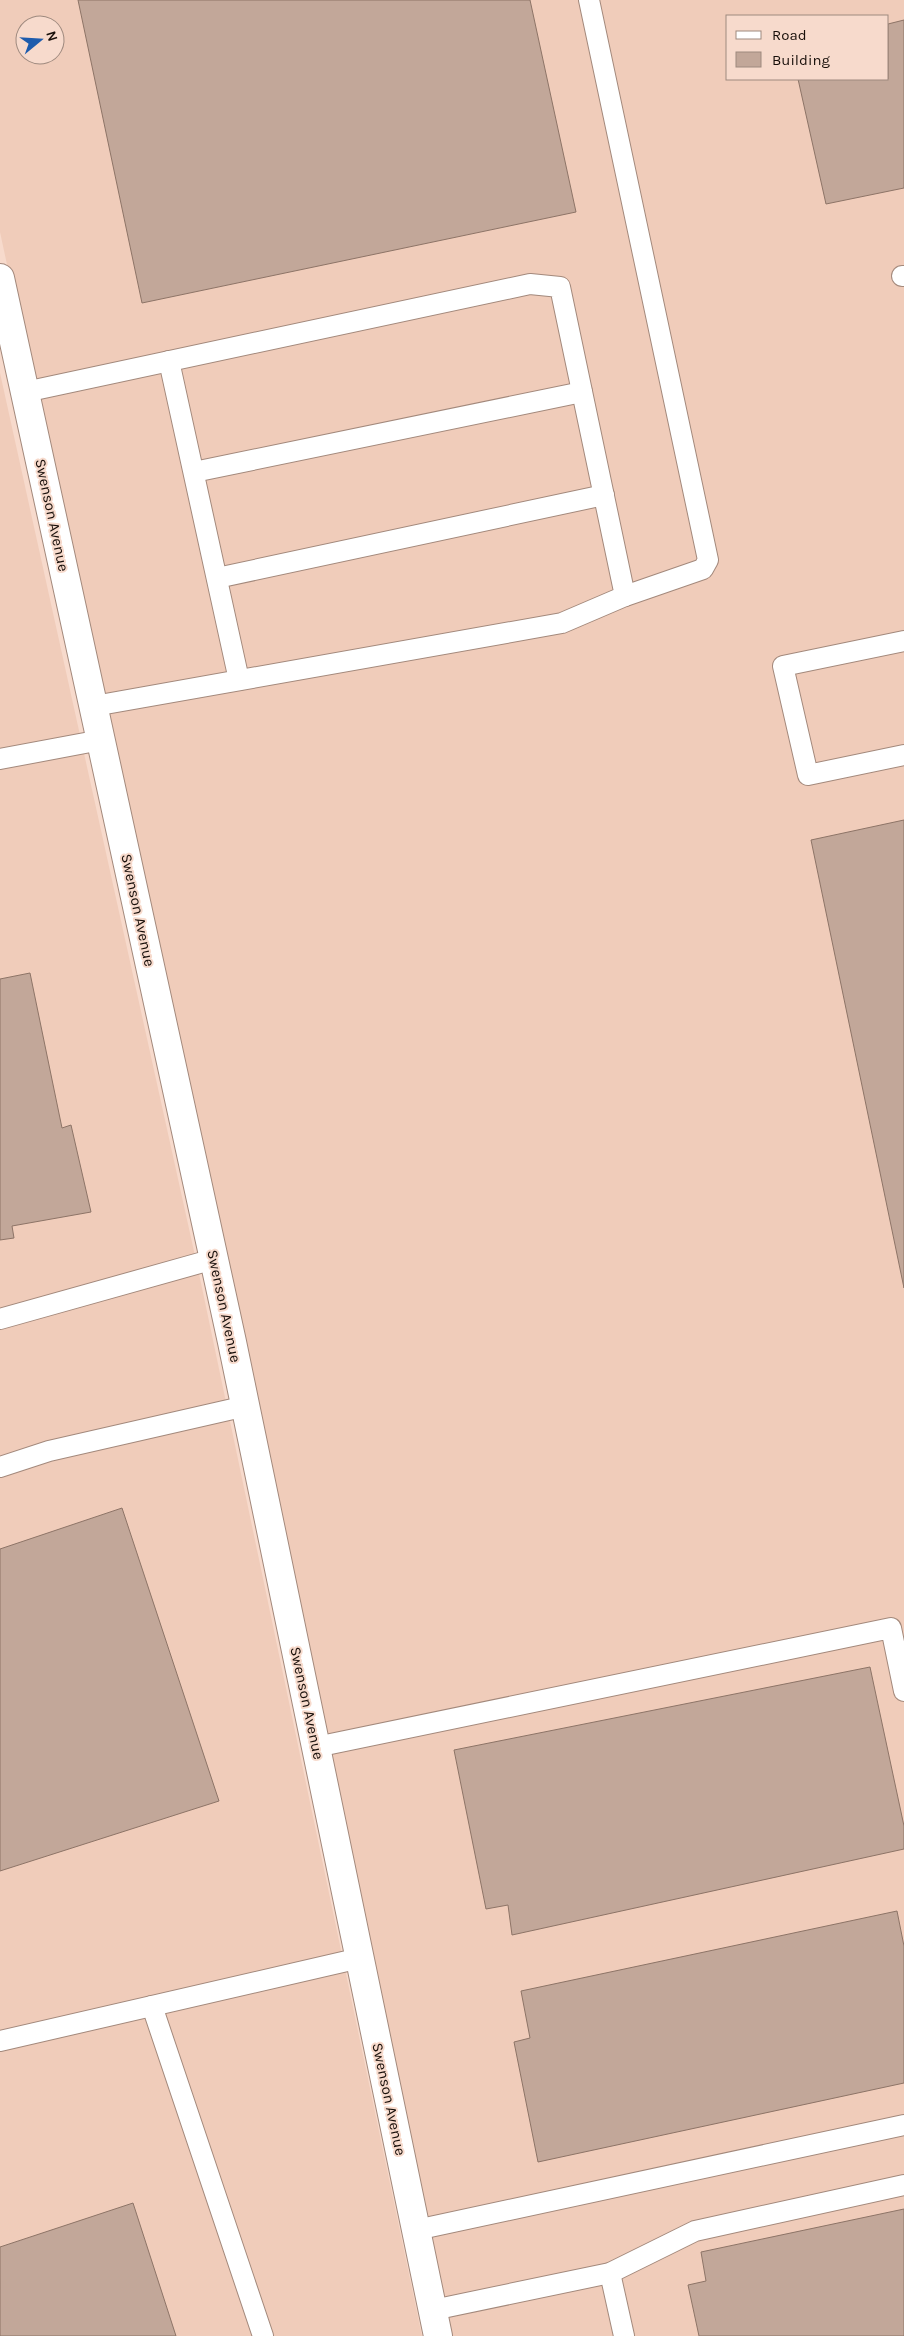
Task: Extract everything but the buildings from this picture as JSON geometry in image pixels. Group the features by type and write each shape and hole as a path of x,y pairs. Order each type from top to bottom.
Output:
{"street":[{"name":"Swenson Avenue","path":"0,278 5,323 25,392 246,1406 438,2336"}],"lane":[{"path":"94,706 562,623 625,596 703,569 708,560 589,0"},
{"path":"25,392 530,284 560,287 625,596"},
{"path":"169,361 240,680"},
{"path":"194,472 582,392"},
{"path":"217,578 604,495"},
{"path":"904,642 783,666 808,775 904,755"},
{"path":"0,758 101,740"},
{"path":"0,1319 214,1259"},
{"path":"0,1467 50,1451 246,1406"},
{"path":"316,1747 891,1628 904,1691"},
{"path":"0,2041 360,1958"},
{"path":"152,2006 263,2336"},
{"path":"416,2230 904,2125"},
{"path":"433,2310 610,2273 695,2232 904,2185"},
{"path":"610,2273 624,2336"}],"shaded area":[{"path":"0,0 904,0 904,2336 451,2336 0,232"},
{"path":"0,373 201,1283 422,2336 0,2336"}]}
